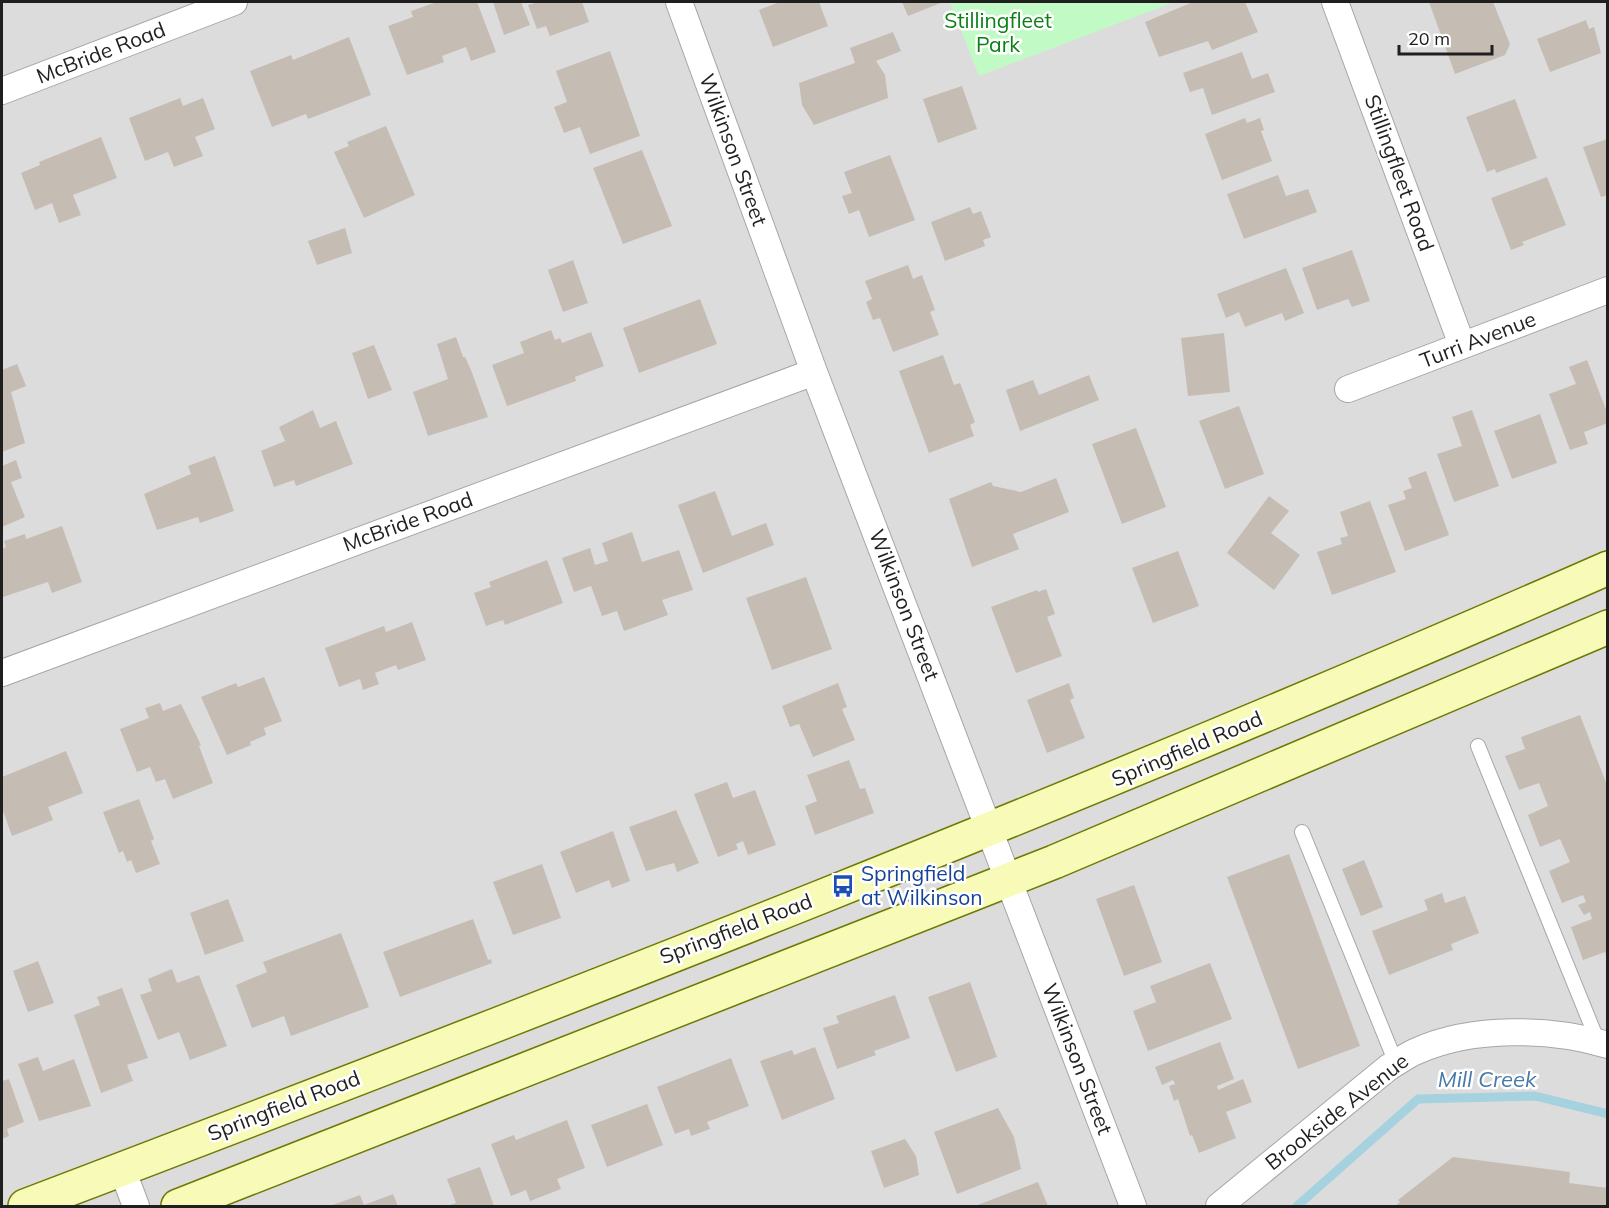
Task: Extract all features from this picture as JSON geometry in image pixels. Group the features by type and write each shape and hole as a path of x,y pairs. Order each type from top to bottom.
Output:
{"main road":[{"name":"Springfield Road","path":"25,1206 990,830 1263,718 1608,568"},
{"path":"178,1206 1010,879 1608,627"}],"street":[{"name":"McBride Road","path":"2,91 234,2"},
{"name":"Wilkinson Street","path":"679,2 814,372 1010,879 1133,1206"},
{"name":"Stillingfleet Road","path":"1335,2 1462,345"},
{"name":"Turri Avenue","path":"1348,389 1608,290"},
{"name":"McBride Road","path":"2,673 814,372"},
{"name":"Brookside Avenue","path":"1219,1206 1396,1063 1417,1050 1483,1034 1540,1032 1578,1036 1603,1043"},
{"path":"122,1169 136,1206"}],"lane":[{"path":"1478,746 1603,1043"},
{"path":"1302,832 1396,1063"}],"shaded area":[{"path":"2,2 1607,2 1607,1206 2,1206"}],"green space":[{"name":"Stillingfleet Park","path":"950,2 1174,2 979,76"}],"building":[{"path":"437,2 477,2 496,52 471,61 466,47 442,56 444,62 407,75 388,26 413,17 411,11"},
{"path":"493,2 521,2 530,25 504,35"},
{"path":"538,2 582,2 589,22 550,36 546,26 537,29 528,5"},
{"path":"780,2 819,2 828,26 773,47 759,10"},
{"path":"902,2 943,2 908,16"},
{"path":"1193,2 1245,2 1258,32 1212,50 1208,41 1159,57 1145,22"},
{"path":"1429,2 1493,2 1510,44 1505,55 1455,74"},
{"path":"1586,20 1589,29 1594,27 1601,53 1550,72 1537,39"},
{"path":"893,32 901,51 876,61 885,75 888,98 814,125 802,105 799,83 855,63 850,48"},
{"path":"349,37 371,95 308,119 306,114 272,127 250,71 291,55 293,60"},
{"path":"610,51 640,136 590,154 580,127 564,133 554,107 567,102 556,71"},
{"path":"1242,52 1252,79 1268,73 1275,92 1212,115 1203,88 1190,92 1183,73"},
{"path":"962,86 977,129 938,143 923,99"},
{"path":"180,98 183,106 203,98 215,129 195,137 203,156 174,167 168,152 145,161 129,118"},
{"path":"1515,99 1537,158 1496,173 1495,169 1487,172 1466,117"},
{"path":"1245,118 1247,123 1260,118 1264,130 1261,131 1272,161 1222,180 1205,134"},
{"path":"386,126 415,195 364,218 334,152 349,146 347,142"},
{"path":"101,137 117,178 73,195 81,215 59,223 52,203 35,210 21,173 40,165 39,162"},
{"path":"1608,139 1608,195 1601,197 1583,147"},
{"path":"642,150 672,226 623,244 593,168"},
{"path":"890,155 915,220 869,237 859,210 849,214 842,196 852,193 844,172"},
{"path":"1278,175 1286,196 1308,189 1317,212 1244,239 1227,194"},
{"path":"1547,177 1566,225 1522,242 1524,245 1511,250 1491,198"},
{"path":"970,207 973,214 981,211 991,237 983,240 985,246 945,261 931,222"},
{"path":"345,228 352,253 317,265 308,241"},
{"path":"1352,250 1370,301 1352,307 1348,299 1317,310 1302,268"},
{"path":"573,260 588,303 563,312 548,270"},
{"path":"908,265 913,279 922,275 935,310 930,312 939,335 893,352 880,318 873,320 866,302 872,299 865,281"},
{"path":"1286,268 1304,313 1285,321 1282,313 1245,327 1239,312 1226,318 1217,294"},
{"path":"700,299 717,344 639,373 623,328"},
{"path":"551,330 555,340 560,338 562,343 591,332 604,366 575,377 576,381 507,406 492,365 524,353 520,342"},
{"path":"1224,333 1230,392 1188,396 1181,338"},
{"path":"456,337 488,417 428,436 413,392 448,379 437,344"},
{"path":"374,345 392,390 368,399 352,353"},
{"path":"943,355 954,385 960,383 975,422 970,425 974,436 929,453 899,371"},
{"path":"1587,360 1608,415 1608,423 1584,432 1588,444 1570,450 1549,394 1576,384 1569,367"},
{"path":"17,364 26,386 11,392 25,443 2,452 2,370"},
{"path":"1089,375 1099,400 1020,431 1006,390 1033,380 1039,395"},
{"path":"1239,406 1264,474 1225,489 1199,421"},
{"path":"313,410 320,428 336,421 353,464 296,486 294,480 274,487 261,451 285,441 279,427"},
{"path":"1472,410 1499,486 1454,502 1437,454 1462,446 1452,417"},
{"path":"1540,414 1557,463 1512,479 1494,431"},
{"path":"1136,428 1166,507 1122,524 1092,444"},
{"path":"215,456 234,511 200,523 198,517 157,530 144,494 191,474 188,466"},
{"path":"16,460 22,478 11,482 25,517 2,527 2,466"},
{"path":"1426,471 1449,535 1405,551 1388,505 1406,499 1403,491 1412,488 1408,478"},
{"path":"1056,478 1069,512 1013,534 1019,549 972,567 949,499 991,482 993,486 1021,492"},
{"path":"715,491 732,536 766,523 774,545 703,573 678,505"},
{"path":"1269,496 1289,511 1271,533 1300,555 1274,590 1227,553"},
{"path":"1370,501 1396,572 1332,595 1317,552 1342,544 1340,538 1348,536 1340,512"},
{"path":"62,526 82,582 52,593 48,582 3,597 2,549 6,547 4,541 25,534 26,539"},
{"path":"632,532 642,562 679,550 693,590 662,600 668,615 624,631 617,611 602,616 591,586 574,592 562,558 590,548 595,565 608,561 602,543"},
{"path":"1178,551 1199,606 1153,623 1132,568"},
{"path":"547,560 563,603 505,625 503,620 486,626 474,593 491,587 489,582"},
{"path":"806,577 832,649 772,670 746,598"},
{"path":"1046,589 1055,614 1047,617 1062,656 1016,673 991,607 1037,590 1038,592"},
{"path":"412,622 426,660 398,670 396,665 375,673 379,684 363,690 360,679 339,687 325,648 384,626 386,632"},
{"path":"264,677 282,721 264,728 266,735 250,742 251,745 227,755 201,697 236,683 238,687"},
{"path":"838,683 847,707 842,709 855,740 813,757 799,724 790,727 782,706"},
{"path":"1069,683 1074,698 1070,700 1085,738 1047,753 1027,700"},
{"path":"160,703 163,711 181,704 201,745 199,746 213,783 173,799 165,779 156,782 150,767 137,772 120,729 149,718 145,708"},
{"path":"1580,715 1608,788 1607,958 1605,952 1583,960 1571,927 1592,919 1590,912 1584,915 1578,905 1586,902 1583,895 1562,903 1549,871 1570,862 1560,839 1540,847 1528,815 1548,806 1539,783 1519,790 1505,756 1525,749 1521,737"},
{"path":"66,751 83,793 48,807 53,820 12,836 2,808 2,777"},
{"path":"849,760 860,789 865,788 874,813 815,835 805,806 817,801 807,775"},
{"path":"727,782 733,798 755,790 776,845 748,855 743,841 736,844 738,849 718,857 694,794"},
{"path":"139,799 154,839 151,841 160,864 136,873 131,860 127,862 123,851 119,853 103,812"},
{"path":"676,810 699,863 677,872 674,863 646,871 629,827"},
{"path":"613,831 630,881 612,888 609,880 576,893 560,852"},
{"path":"1289,854 1360,1046 1298,1069 1227,877"},
{"path":"1364,860 1383,907 1361,916 1342,869"},
{"path":"542,864 561,918 513,935 493,882"},
{"path":"1134,885 1162,962 1124,976 1096,899"},
{"path":"1442,893 1445,903 1465,896 1479,933 1451,944 1453,950 1389,975 1372,931 1428,910 1424,900"},
{"path":"228,899 244,941 205,955 190,913"},
{"path":"473,919 488,960 491,959 492,963 400,997 383,952"},
{"path":"341,933 369,1007 291,1036 284,1016 252,1028 236,985 267,972 263,962"},
{"path":"38,961 54,1003 28,1012 13,971"},
{"path":"1210,963 1232,1019 1148,1051 1133,1011 1156,1002 1150,986"},
{"path":"172,969 177,983 199,975 227,1046 190,1060 179,1032 158,1040 140,995 152,991 148,979"},
{"path":"970,982 997,1057 956,1072 928,997"},
{"path":"122,988 148,1058 127,1065 133,1081 101,1093 74,1015 100,1005 97,997"},
{"path":"895,995 910,1038 874,1051 876,1055 837,1069 823,1028 839,1023 836,1016"},
{"path":"1220,1042 1234,1079 1217,1086 1218,1090 1243,1079 1252,1102 1226,1112 1236,1138 1199,1153 1192,1135 1190,1136 1178,1099 1174,1101 1169,1086 1175,1084 1173,1080 1162,1085 1155,1067"},
{"path":"815,1047 835,1099 782,1120 760,1061 792,1050 794,1055"},
{"path":"38,1057 43,1071 74,1059 91,1106 39,1121 18,1064"},
{"path":"731,1058 749,1106 707,1122 710,1129 691,1136 689,1129 675,1134 657,1087"},
{"path":"9,1079 24,1122 7,1129 9,1136 2,1139 2,1081"},
{"path":"647,1104 663,1145 607,1167 591,1125"},
{"path":"998,1108 1014,1137 1021,1169 957,1194 934,1132"},
{"path":"567,1120 585,1168 557,1179 561,1189 530,1201 526,1190 511,1196 491,1144 514,1135 516,1140"},
{"path":"905,1139 916,1156 919,1175 884,1188 871,1151"},
{"path":"1453,1157 1570,1172 1569,1183 1608,1188 1608,1206 1395,1206 1400,1202 1398,1200"},
{"path":"480,1167 494,1206 447,1206 456,1203 447,1179"},
{"path":"1038,1182 1048,1206 975,1206"},
{"path":"393,1194 398,1206 330,1206 360,1195 364,1205"}],"waterway":[{"name":"Mill Creek","path":"1297,1206 1418,1099 1535,1096 1608,1114"}],"place":[{"name":"Springfield at Wilkinson","path":"843,886"}]}
